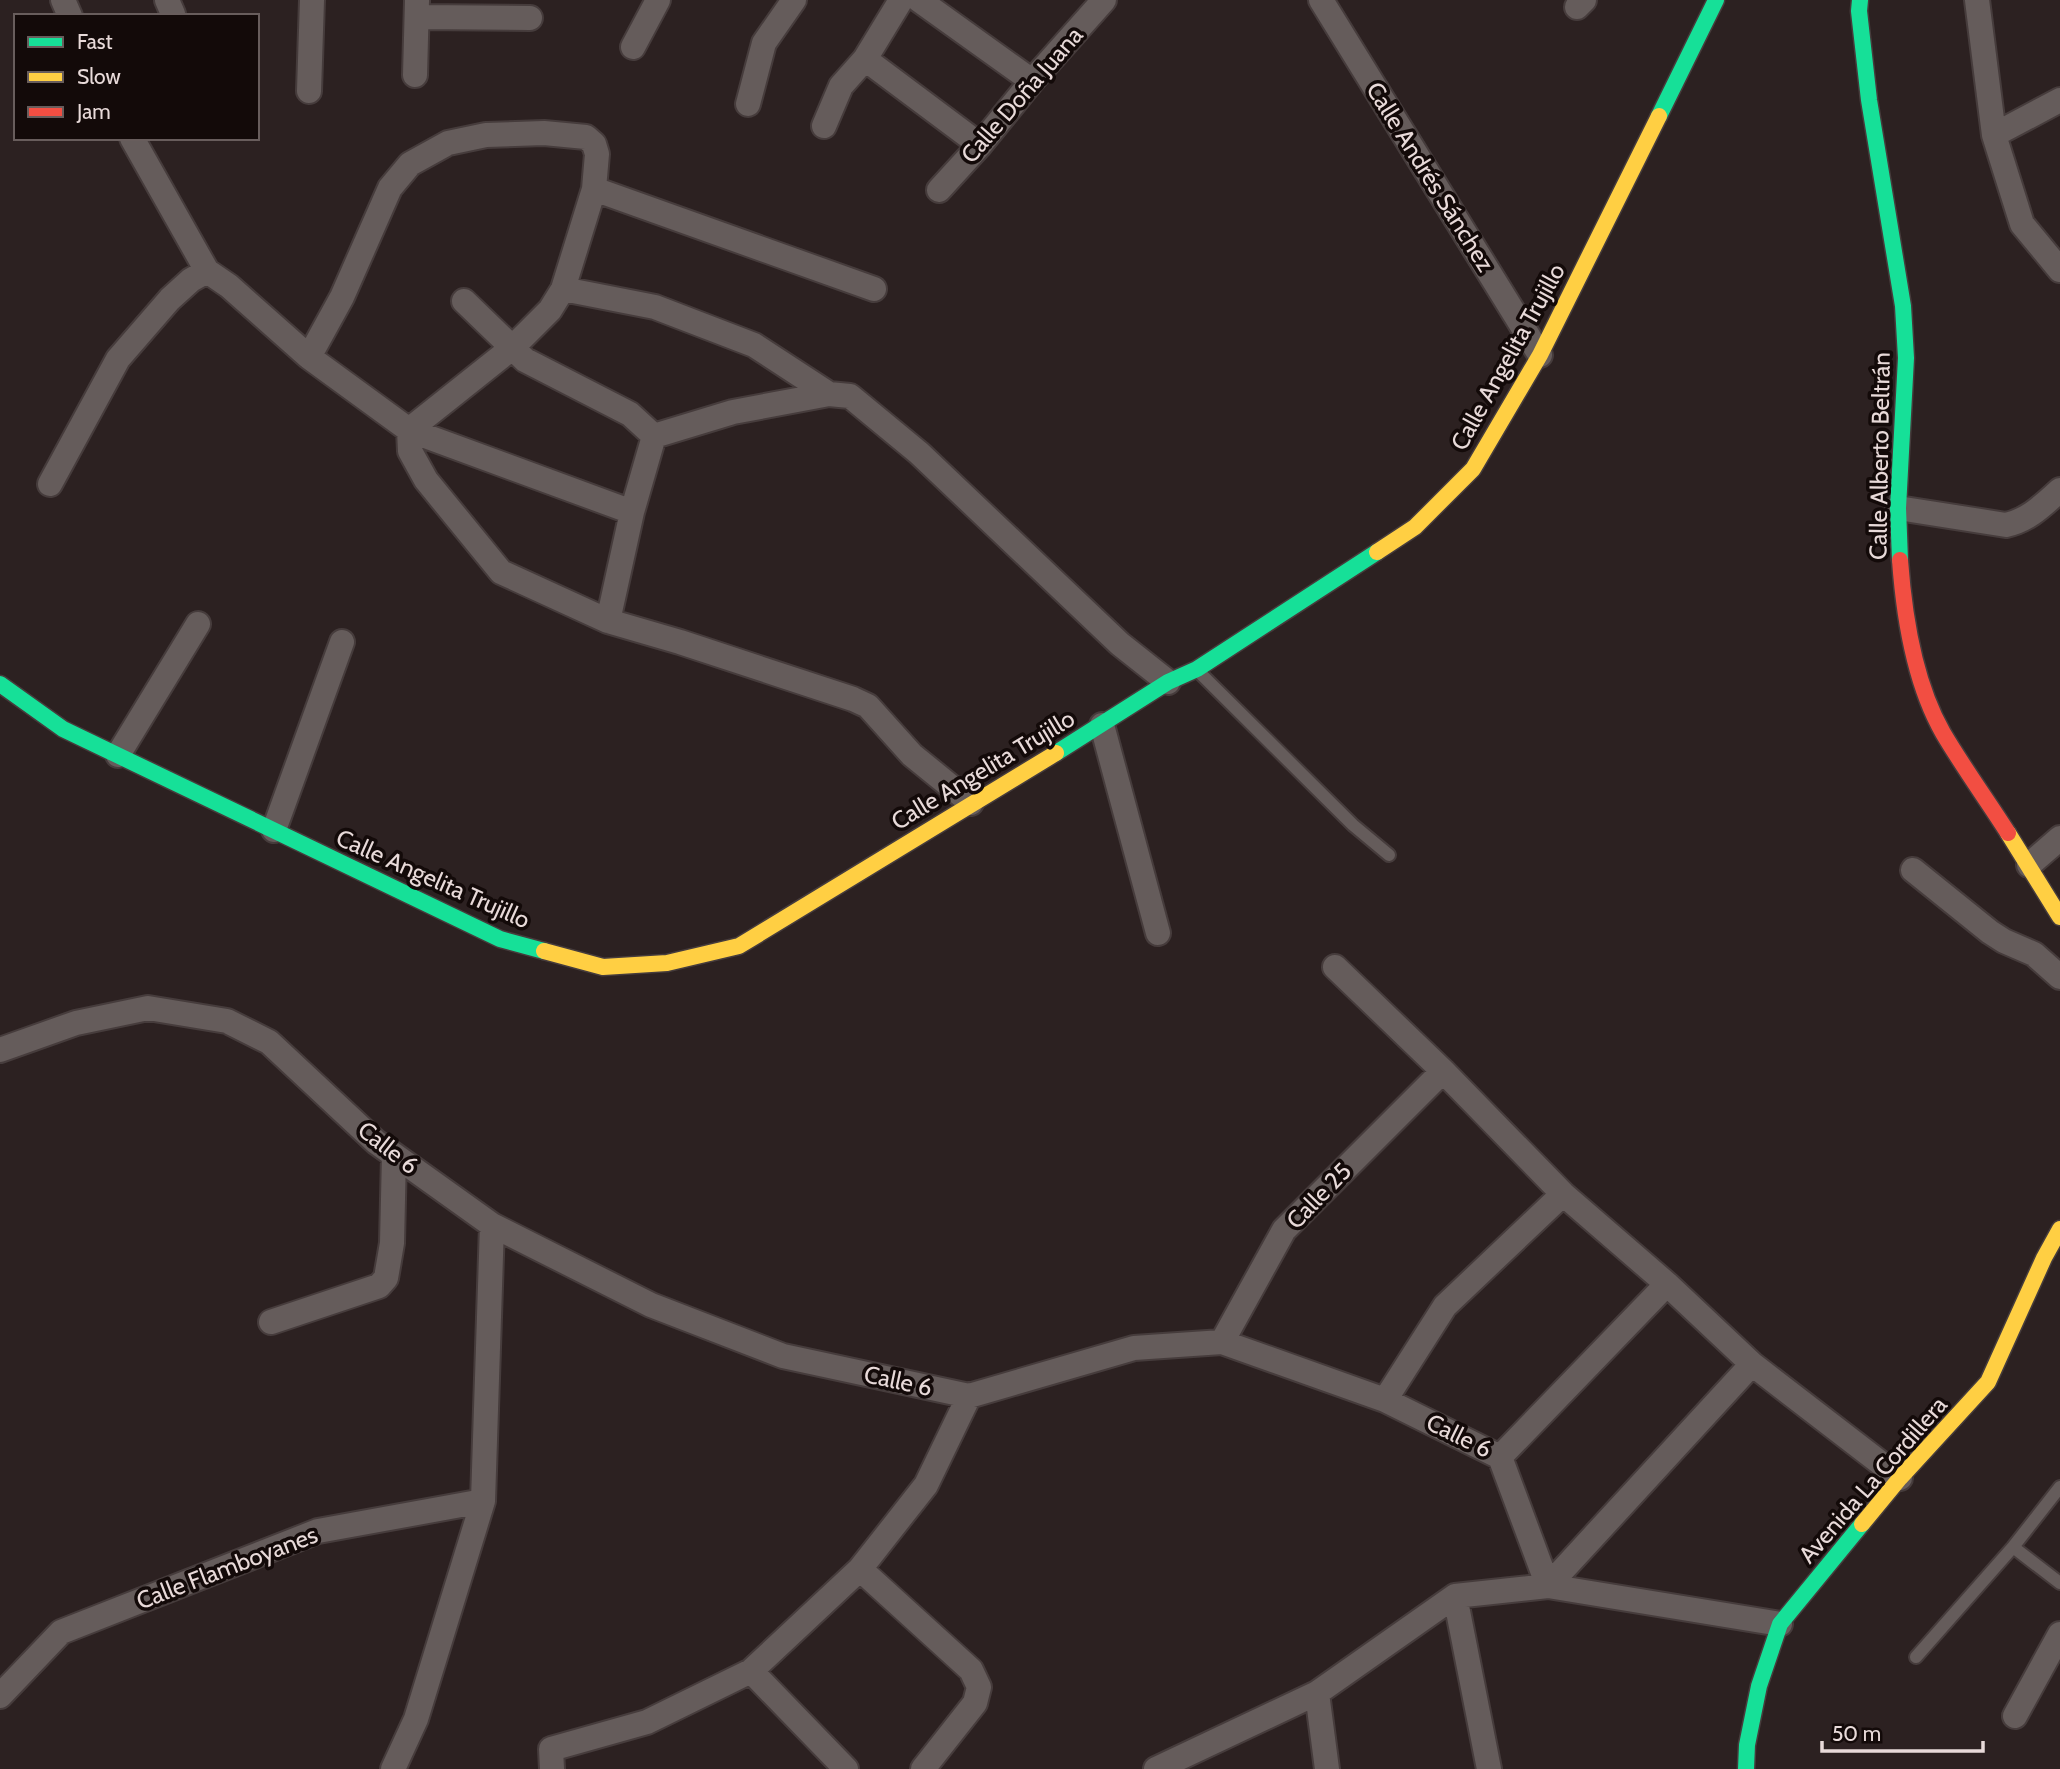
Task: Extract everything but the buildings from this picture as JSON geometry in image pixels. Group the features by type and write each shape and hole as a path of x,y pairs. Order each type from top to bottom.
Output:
{"street":[{"path":"309,91 312,0"},
{"path":"633,47 658,0"},
{"path":"748,104 764,43 794,0"},
{"path":"824,126 841,86 864,59 901,0"},
{"path":"919,0 1032,81"},
{"name":"Calle Doña Juana","path":"939,190 1104,0"},
{"name":"Calle Andrés Sánchez","path":"1321,0 1540,355"},
{"name":"Calle Angelita Trujillo","path":"0,684 63,729 500,939 603,967 667,962 739,946 1168,682 1197,669 1415,527 1473,469 1540,355 1716,0"},
{"name":"Calle Alberto Beltrán","path":"1860,0 1869,100 1903,306 1906,358 1898,508 1906,618 1919,675 1942,731 2060,916"},
{"path":"1978,0 1994,135 2022,224 2060,271"},
{"path":"415,75 417,8 530,18"},
{"path":"864,59 979,145"},
{"path":"1994,135 2060,100"},
{"path":"309,357 342,296 390,188 410,163 448,143 486,135 544,133 586,137 594,144 597,154 594,189 563,289 550,310 512,348 410,430"},
{"path":"133,140 207,271 229,286 309,357 410,430 632,512"},
{"path":"594,189 874,289"},
{"path":"50,484 118,359 170,299 191,280 207,271"},
{"path":"563,289 655,307 754,345 830,394"},
{"path":"464,301 525,360 630,414 654,436"},
{"path":"654,436 733,412 830,394 850,396 919,453 1120,644 1168,682"},
{"path":"410,430 410,451 426,480 501,572 608,621 680,642 868,706 912,755 971,803"},
{"path":"608,621 632,512 654,436"},
{"path":"1898,508 2006,525 2020,522 2035,513 2060,490"},
{"path":"118,755 198,624"},
{"path":"274,831 342,642"},
{"path":"1102,725 1158,933"},
{"path":"2029,865 2060,838"},
{"path":"1913,870 1990,932 2034,954 2060,977"},
{"path":"1335,967 1443,1071 1563,1194 1667,1284 1752,1364 1900,1478"},
{"name":"Calle 6","path":"0,1050 76,1023 148,1007 227,1021 270,1042 376,1142 492,1225 651,1305 783,1356 970,1396 1134,1348 1222,1342 1385,1400 1500,1457 1548,1586"},
{"name":"Calle 25","path":"1222,1342 1284,1230 1443,1071"},
{"path":"271,1322 366,1292 379,1286 386,1278 391,1243 394,1155"},
{"path":"1385,1400 1446,1306 1563,1194"},
{"path":"393,1769 416,1719 483,1501 492,1225"},
{"name":"Avenida La Cordillera","path":"1746,1769 1747,1745 1759,1686 1780,1624 1900,1478 1988,1382 2060,1229"},
{"path":"1500,1457 1667,1284"},
{"path":"1548,1586 1752,1364"},
{"path":"552,1769 551,1749 647,1722 751,1671 860,1569 926,1485 970,1396"},
{"name":"Calle Flamboyanes","path":"0,1696 61,1632 318,1531 483,1501"},
{"path":"860,1569 971,1671 979,1687 975,1703 923,1769"},
{"path":"1159,1768 1317,1693 1455,1596 1548,1586 1780,1624"},
{"path":"1455,1596 1489,1769"},
{"path":"2015,1716 2060,1633"},
{"path":"751,1671 846,1769"},
{"path":"1317,1693 1327,1769"}],"lane":[{"path":"1197,669 1353,825 1389,855"},
{"path":"1916,1657 2056,1502 2060,1487"},
{"path":"2013,1547 2060,1583"}],"traffic: fast":[{"path":"1659,116 1716,0"},
{"path":"1860,0 1869,100 1903,306 1906,358 1898,508 1900,560"},
{"path":"1056,753 1168,682 1197,669 1377,552"},
{"path":"0,684 63,729 500,939 544,951"},
{"path":"1746,1769 1747,1745 1759,1686 1780,1624 1862,1524"}],"traffic: slow":[{"path":"1377,552 1415,527 1473,469 1540,355 1659,116"},
{"path":"544,951 603,967 667,963 739,946 1056,753"},
{"path":"2008,833 2060,917"},
{"path":"1862,1524 1900,1478 1988,1382 2044,1258 2060,1229"}],"traffic: jam":[{"path":"1900,560 1912,649 1933,714 2008,833"}]}
